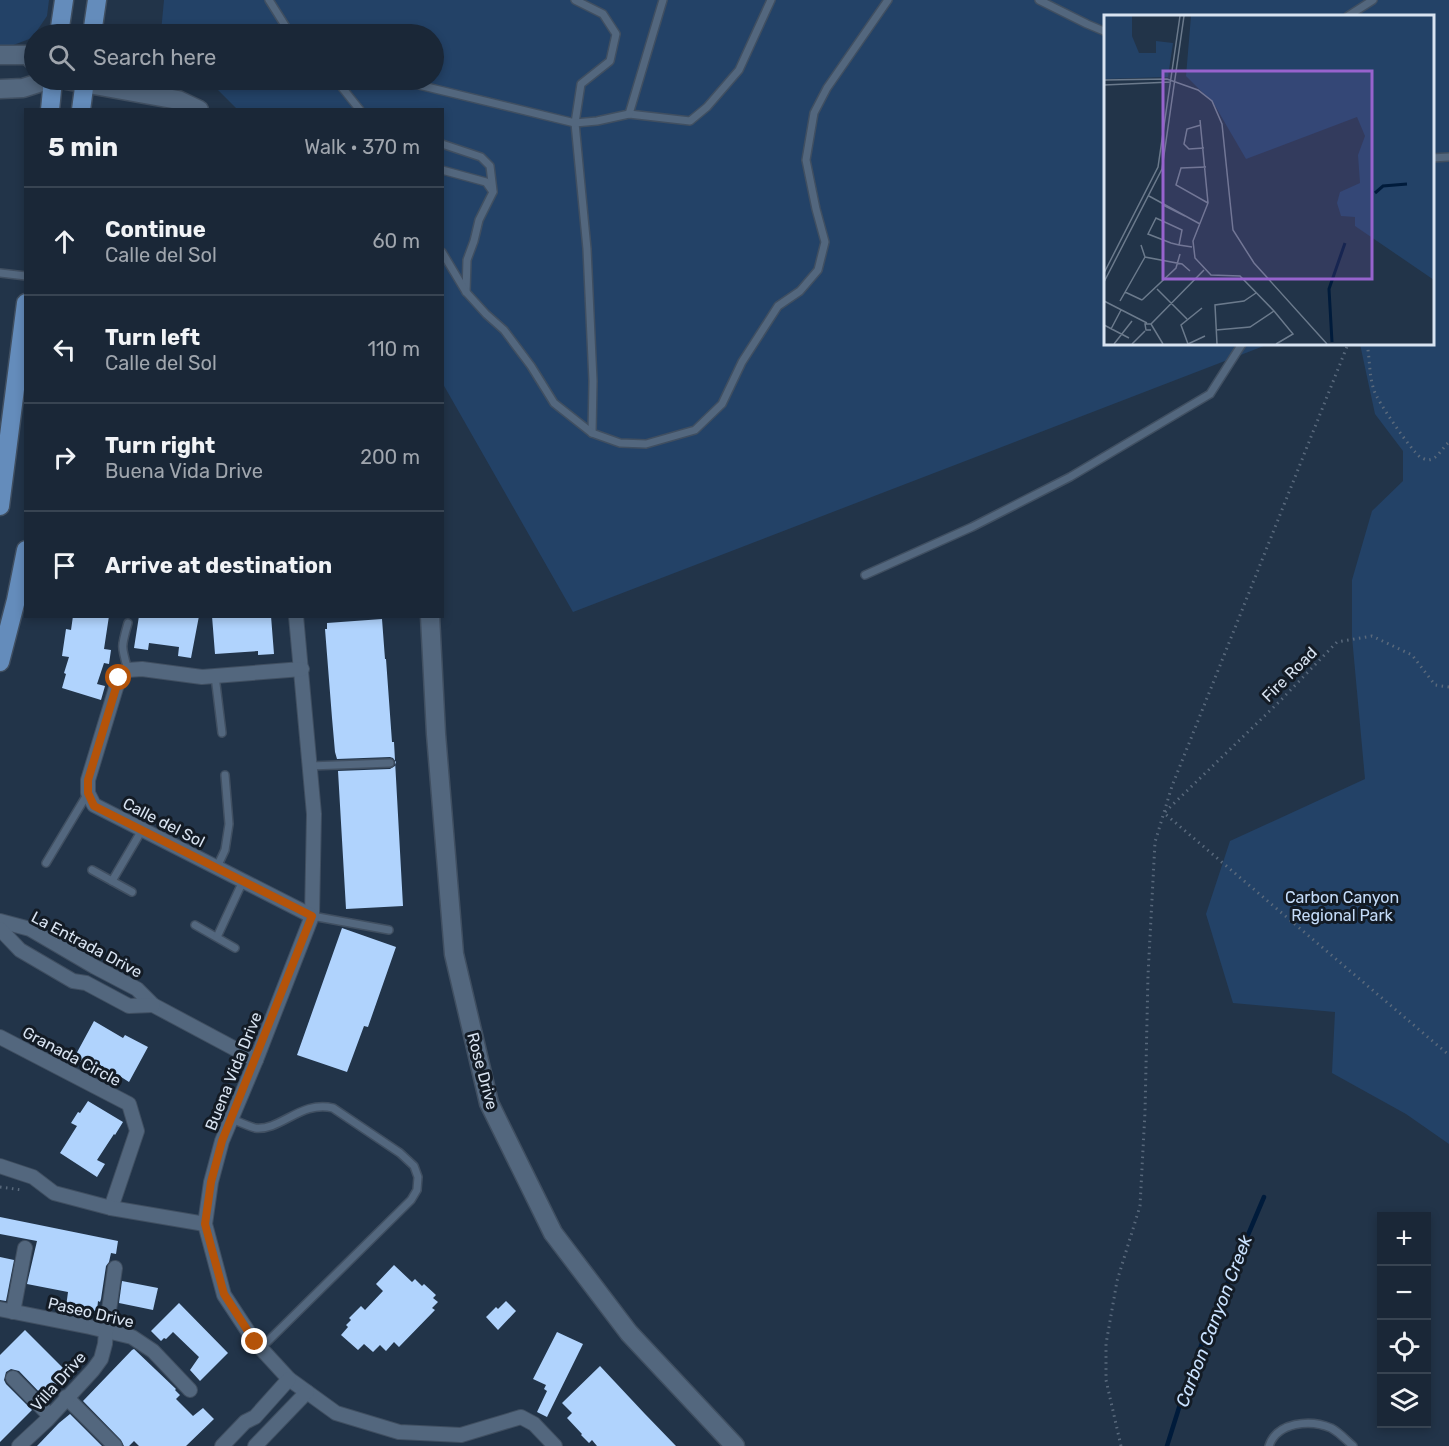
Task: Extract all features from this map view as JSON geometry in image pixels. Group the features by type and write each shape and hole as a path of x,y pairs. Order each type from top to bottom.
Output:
{"main road":[{"path":"60,24 63,0"},
{"path":"93,24 97,0"},
{"path":"50,108 52,90"},
{"path":"81,108 84,90"},
{"path":"0,506 24,319"},
{"path":"0,662 24,560"}],"street":[{"path":"0,55 24,55"},
{"path":"0,89 24,88"},
{"path":"129,90 177,100 195,108"},
{"name":"Buena Vida Drive","path":"296,618 314,814 312,916 222,1141 211,1182 205,1224 224,1294 255,1342 289,1379 336,1413 399,1432 461,1435 521,1417 534,1424 555,1446"},
{"name":"Rose Drive","path":"430,618 436,734 454,954 489,1103 553,1233 630,1333 735,1446"},
{"path":"88,793 88,780 119,678 128,670 142,669 202,677 302,669"},
{"name":"Calle del Sol","path":"88,793 94,806 312,916"},
{"name":"La Entrada Drive","path":"0,921 30,929 137,989 153,1005 256,1060"},
{"name":"La Entrada Drive","path":"0,929 20,950 73,981 86,983 129,1006 153,1005"},
{"name":"Granada Circle","path":"0,1036 129,1104 137,1131 111,1208"},
{"path":"0,1166 33,1177 54,1193 111,1208 205,1224"},
{"path":"7,1310 25,1248"},
{"name":"Villa Drive","path":"19,1446 50,1416 101,1359 115,1268"},
{"name":"Paseo Drive","path":"7,1310 132,1337 153,1351 190,1390"},
{"path":"13,1378 50,1416"},
{"path":"222,1446 245,1422 255,1417 289,1379"},
{"path":"255,1446 307,1392"},
{"path":"66,1397 115,1446"}],"lane":[{"path":"269,0 284,24"},
{"path":"575,0 603,14 616,34 610,61 581,84 575,123 587,249 593,381 592,433"},
{"path":"629,114 663,0"},
{"path":"439,90 575,123 629,114 690,120 707,106 739,70 771,0"},
{"path":"444,255 466,292 504,330 531,366 554,403 592,433 620,443 646,444 695,430 722,404 742,362 778,306 800,291 818,270 825,242 806,160 814,113 827,88 888,0"},
{"path":"1039,0 1104,31"},
{"path":"1350,15 1373,0"},
{"path":"344,90 358,108"},
{"path":"444,145 480,157 490,166 493,192 479,220 467,260 466,292"},
{"path":"444,171 486,182 493,192"},
{"path":"0,273 24,276"},
{"path":"865,575 972,527 1070,477 1210,394 1241,345"},
{"path":"128,623 122,643 128,670"},
{"path":"215,676 222,733"},
{"path":"310,766 390,763"},
{"path":"217,867 225,850 229,824 225,775"},
{"path":"46,863 88,793"},
{"path":"112,882 142,830"},
{"path":"92,870 132,892"},
{"path":"217,937 243,881"},
{"path":"312,916 389,930"},
{"path":"195,925 235,948"},
{"path":"232,1119 255,1128 267,1127 310,1108 323,1106 333,1108 400,1154 414,1166 418,1177 417,1190 411,1200 261,1348"},
{"path":"1269,1446 1276,1433 1292,1425 1310,1423 1332,1428 1353,1446"}],"path":[{"path":"1121,1446 1106,1380 1106,1344 1117,1281 1140,1206 1155,842 1172,786 1348,345"},
{"path":"1367,345 1374,390 1415,452 1421,458 1429,460 1437,457 1449,442"},
{"name":"Fire Road","path":"1164,813 1280,701 1337,642 1372,636 1412,655 1435,685 1449,687"},
{"path":"1164,813 1449,1055"}],"green space":[{"path":"0,0 49,0 47,16 42,24 24,24 24,41 8,47 0,47"},
{"name":"Carbon Canyon Regional Park","path":"164,0 1449,0 1449,1144 1406,1114 1332,1073 1335,1012 1233,1003 1206,914 1230,841 1365,779 1352,637 1352,580 1372,511 1403,481 1403,451 1375,414 1360,345 1434,345 1434,15 1104,15 1104,345 1266,345 573,612 444,386 444,108 236,108 218,90 444,90 444,24 162,24"}],"building":[{"path":"73,618 109,618 104,649 111,650 109,664 104,663 97,684 105,686 101,700 62,688 69,657 62,656 66,629 71,630"},
{"path":"139,618 199,618 191,658 178,656 179,647 149,643 148,650 134,648"},
{"path":"212,618 271,618 274,654 258,655 258,651 215,654"},
{"path":"382,619 395,761 390,757 337,759 325,629 327,629 327,623"},
{"path":"395,765 403,906 346,909 338,771 390,769"},
{"path":"342,928 396,947 368,1027 364,1026 347,1072 297,1055"},
{"path":"94,1021 123,1038 125,1035 148,1047 129,1082 118,1075 114,1082 74,1058"},
{"path":"88,1101 123,1122 97,1160 105,1164 97,1177 60,1153 77,1126 71,1123"},
{"path":"0,1217 118,1241 116,1254 111,1253 106,1266 97,1311 66,1307 68,1292 27,1284 37,1241 0,1234"},
{"path":"0,1257 14,1260 6,1301 0,1300"},
{"path":"394,1265 412,1282 415,1279 436,1295 433,1298 438,1302 432,1308 435,1310 399,1347 394,1342 386,1351 380,1345 373,1352 364,1344 358,1350 341,1335 348,1327 346,1325 351,1320 349,1318 361,1306 365,1310 383,1291 376,1284"},
{"path":"122,1281 158,1288 153,1310 119,1303"},
{"path":"506,1301 516,1311 498,1330 486,1317"},
{"path":"179,1303 228,1353 200,1381 190,1370 199,1357 173,1332 161,1341 151,1331"},
{"path":"25,1330 68,1373 44,1397 19,1371 11,1369 6,1372 4,1380 6,1384 32,1410 0,1442 0,1355"},
{"path":"557,1332 583,1344 547,1417 537,1412 547,1391 544,1389 546,1385 533,1379"},
{"path":"134,1349 176,1389 180,1395 176,1399 193,1416 203,1408 214,1419 186,1446 139,1446 134,1441 129,1446 124,1446 121,1440 83,1401"},
{"path":"600,1366 676,1446 597,1446 592,1440 589,1443 581,1435 567,1418 572,1413 562,1403"},
{"path":"70,1414 102,1446 37,1446 59,1423"}],"waterway":[{"name":"Carbon Canyon Creek","path":"1167,1446 1201,1346 1264,1197"}],"route":[{"path":"119,678 88,780 88,793 94,806 312,916 222,1141 211,1182 205,1224 224,1294 255,1342"}]}
